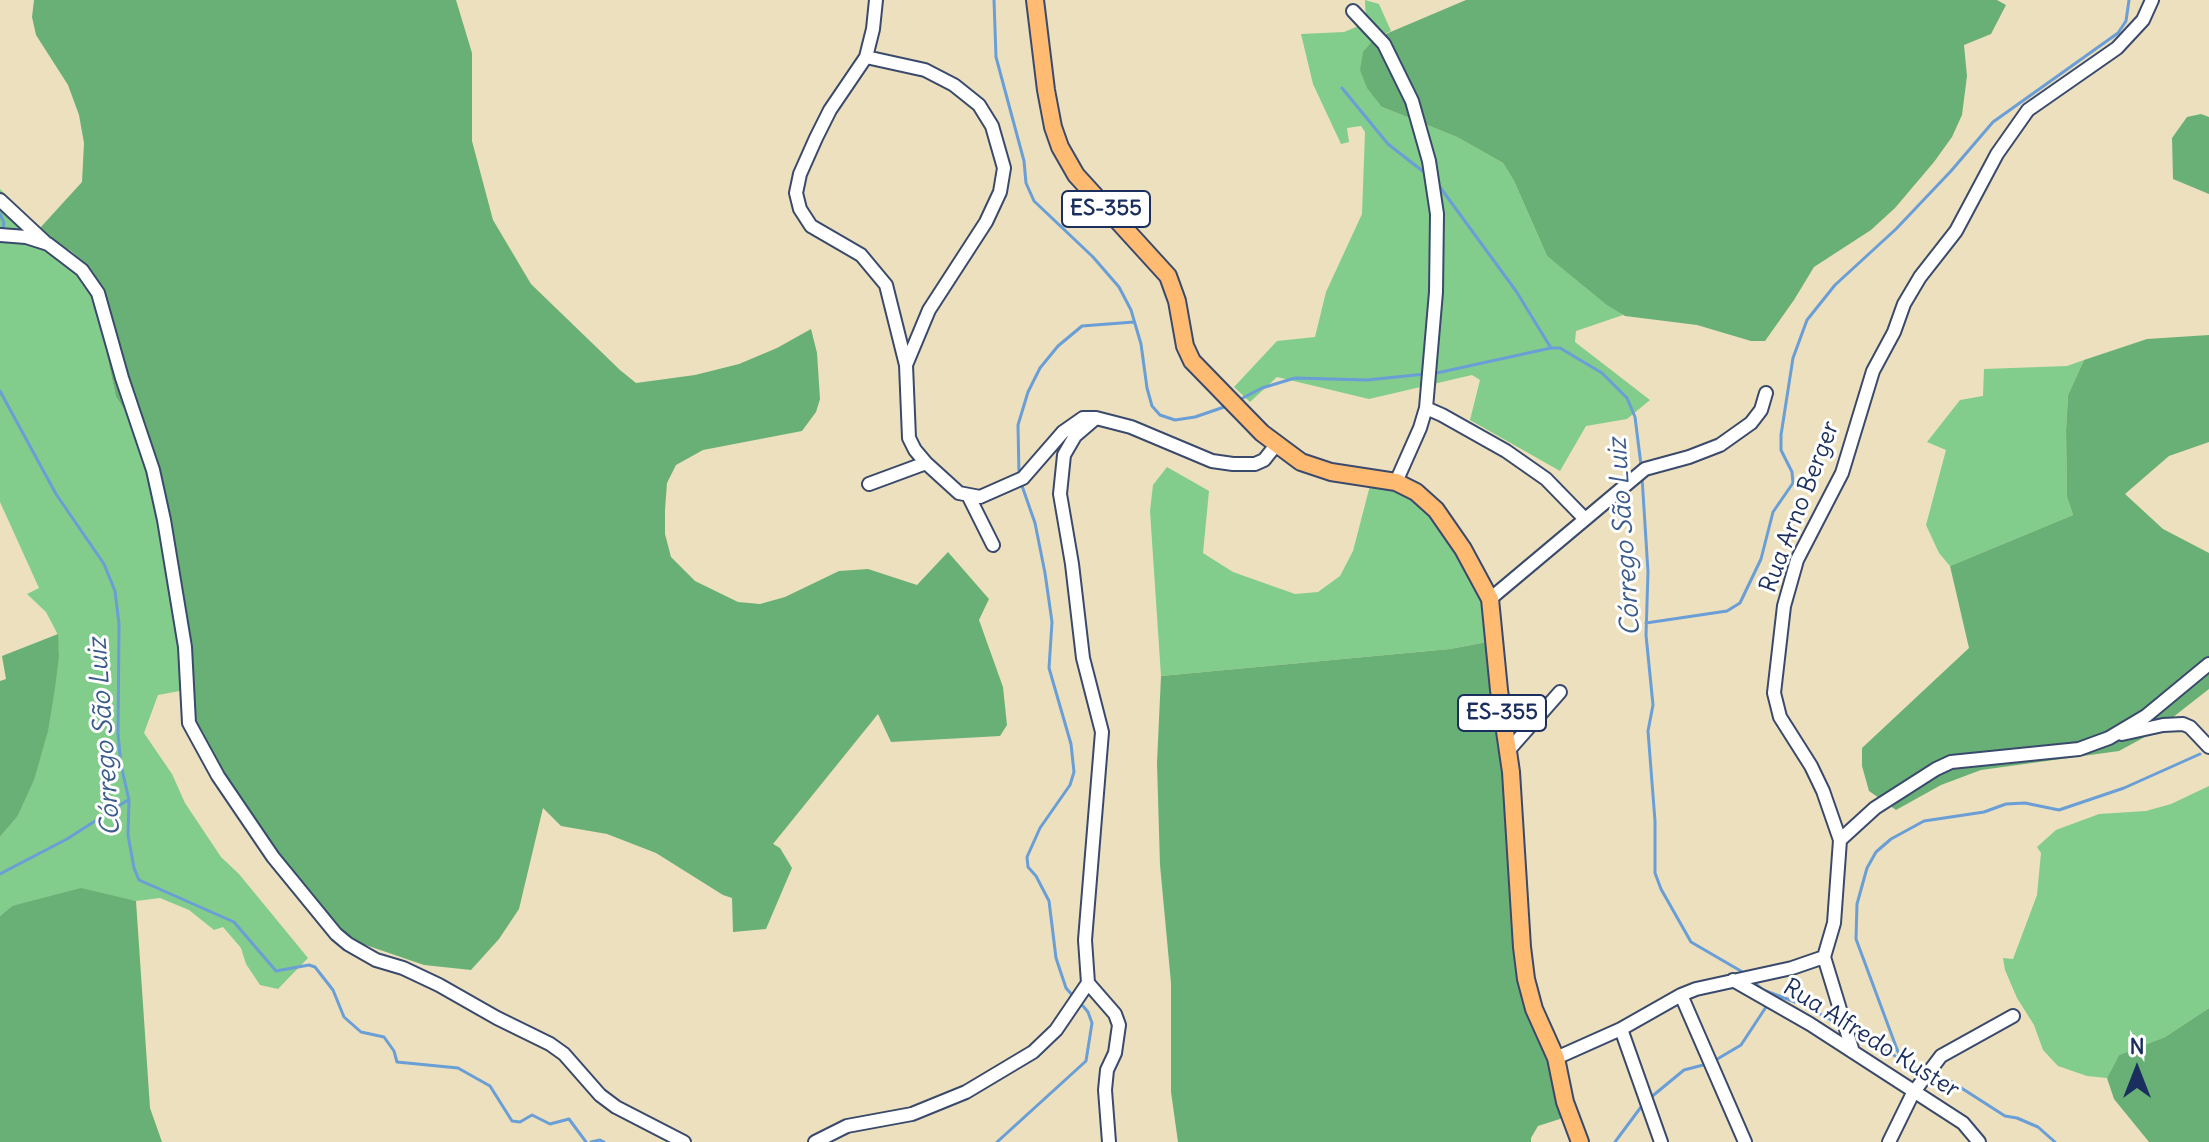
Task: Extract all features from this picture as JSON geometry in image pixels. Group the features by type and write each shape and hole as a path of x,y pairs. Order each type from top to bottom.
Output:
{"main road":[{"name":"ES-355","path":"1035,0 1046,90 1060,147 1087,189 1168,276 1177,301 1185,346 1192,361 1276,445 1301,462 1331,472 1396,482 1416,492 1436,510 1463,549 1490,599 1508,751 1526,979 1534,1009 1556,1058 1565,1102 1580,1142"}],"street":[{"path":"876,0 866,57 830,110 800,174 796,193 800,209 811,226 861,255 886,285 906,365 909,438 926,463 959,493 980,497 1023,478 1073,422 1083,418 1131,427 1212,461 1233,464 1255,464 1264,460 1276,445"},
{"name":"Rua Arno Berger","path":"1824,957 1834,923 1840,840 1811,766 1775,705 1779,638 1797,560 1842,473 1873,371 1890,340 1904,304 1920,277 1956,231 1997,154 2028,110 2117,48 2143,20 2152,0"},
{"path":"1353,11 1384,44 1398,68 1417,114 1427,150 1437,214 1436,292 1426,408 1396,482"},
{"path":"866,57 925,70 954,85 979,105 992,126 1004,168 1000,192 986,222 929,310 906,365"},
{"path":"0,200 82,270 98,293 153,470 185,647 189,723 218,776 273,857 320,916 348,944 376,960 403,968 439,985 550,1044 564,1054 600,1095 616,1107 684,1142"},
{"path":"0,235 26,237 48,244"},
{"path":"1490,599 1645,469 1689,457 1733,437 1758,417 1766,393"},
{"path":"1426,408 1506,451 1546,479 1584,518"},
{"path":"815,1142 847,1126 912,1114 966,1092 1033,1052 1056,1030 1088,983 1086,912 1102,732 1083,658 1060,494 1064,455 1075,436 1096,418"},
{"path":"869,484 926,463"},
{"path":"969,497 993,545"},
{"path":"1840,840 1875,808 1951,762 2079,749 2115,735 2170,697 2209,664"},
{"path":"1508,751 1560,692"},
{"path":"2115,735 2183,724 2209,747"},
{"path":"1556,1058 1621,1029 1681,995 1792,968 1824,957 1853,1052"},
{"name":"Rua Alfredo Kuster","path":"1733,980 1916,1088 1963,1123 1979,1142"},
{"path":"1088,983 1115,1014 1119,1025 1105,1090 1109,1142"},
{"path":"1681,995 1745,1142"},
{"path":"1889,1142 1916,1088 1935,1062 1952,1048 2013,1016"},
{"path":"1621,1029 1661,1142"}],"green space":[{"path":"34,0 456,0 472,53 472,141 493,220 531,284 620,370 636,383 695,375 739,364 811,329 817,353 820,399 816,412 802,431 703,450 676,465 667,483 665,510 665,534 671,557 695,581 738,602 760,604 785,597 839,571 868,569 917,585 948,552 989,599 979,620 1003,687 1007,725 1000,736 891,742 878,714 773,844 780,848 792,868 766,929 733,932 732,898 656,853 607,834 561,826 543,808 519,909 499,939 471,970 424,965 351,940 214,779 188,717 192,645 162,496 146,442 116,397 87,265 70,250 61,248 48,238 40,228 82,182 84,143 79,115 68,85 36,35 32,17"},
{"path":"1365,0 1379,4 1391,31 1374,39 1382,107 1457,137 1503,163 1547,256 1623,315 1576,331 1575,342 1650,400 1627,419 1586,426 1560,471 1470,420 1480,380 1472,375 1369,399 1277,377 1250,402 1234,387 1277,341 1315,337 1326,292 1362,214 1365,132 1361,126 1347,128 1349,142 1341,144 1313,84 1301,34 1344,32 1366,23"},
{"path":"1466,0 1997,0 2006,5 1991,34 1964,45 1967,76 1962,115 1952,137 1934,162 1895,208 1871,230 1814,267 1765,341 1751,341 1697,325 1625,316 1607,305 1547,256 1503,163 1457,137 1382,107 1367,88 1360,70 1363,52 1374,39"},
{"path":"2201,114 2209,117 2209,194 2173,179 2172,138 2187,117"},
{"path":"0,189 48,238 61,248 70,250 87,265 116,397 146,442 162,496 192,645 185,690 158,695 144,733 221,857 239,874 308,958 278,989 260,985 246,964 241,948 223,927 214,930 189,910 160,898 12,906 0,916 0,837 17,817 59,656 57,633 46,612 27,594 39,588 0,502"},
{"path":"2209,335 2209,442 2169,456 2125,494 2163,529 2209,553 2209,689 2154,732 2119,751 1981,770 1941,785 1896,810 1869,791 1862,766 1862,748 1969,648 1950,566 2073,515 2067,497 2068,395 2084,360 2147,339"},
{"path":"2084,360 2068,395 2067,497 2073,515 1950,566 1939,553 1926,525 1946,450 1927,442 1960,400 1983,396 1984,369 2067,366"},
{"path":"1167,467 1209,491 1203,553 1233,572 1295,594 1318,592 1340,576 1353,551 1373,474 1381,476 1439,517 1481,596 1487,642 1450,649 1161,676 1150,511 1153,485"},
{"path":"58,634 59,656 48,731 34,780 17,817 0,837 0,681 6,679 2,656"},
{"path":"1487,642 1500,746 1518,963 1546,1032 1563,1118 1538,1126 1531,1142 1178,1142 1171,1092 1171,983 1160,865 1157,763 1161,676 1450,649"},
{"path":"2209,786 2209,1008 2165,1037 2119,1055 2107,1078 2087,1076 2058,1066 2043,1050 2034,1025 2017,998 2003,958 2013,959 2037,895 2041,853 2037,847 2056,830 2099,814 2146,811 2171,804"},
{"path":"81,888 136,901 150,1108 162,1142 0,1142 0,916 12,906"},
{"path":"2209,1008 2209,1142 2149,1142 2114,1099 2107,1078 2119,1055 2165,1037"}],"waterway":[{"path":"994,0 996,57 1024,161 1026,183 1034,201 1093,257 1119,287 1131,310 1141,344 1152,406 1160,415 1175,420 1227,406"},
{"path":"1646,623 1727,611 1740,603 1761,559 1773,512 1793,483 1792,472 1781,450 1781,435 1793,358 1807,320 1835,285 1896,229 1993,122 2118,33 2126,21 2129,0"},
{"path":"1342,88 1388,144 1425,173"},
{"path":"1437,183 1516,291 1551,348"},
{"name":"Córrego São Luiz","path":"0,214 4,223 2,233"},
{"name":"Córrego São Luiz","path":"1019,475 1018,425 1028,392 1040,368 1058,346 1082,326 1134,322"},
{"name":"Córrego São Luiz","path":"1432,374 1560,348 1602,373 1627,398 1635,417 1641,465"},
{"name":"Córrego São Luiz","path":"1237,401 1262,388 1295,378 1367,380 1425,374"},
{"name":"Córrego São Luiz","path":"0,391 56,494 104,564 115,591 119,624 118,734 129,800 128,835 139,880 234,922 276,971 309,965 315,967 333,990 344,1017 361,1032 384,1037 394,1051 397,1062 458,1068 490,1086 512,1121 520,1122 532,1115 550,1124 569,1119 586,1142"},
{"name":"Córrego São Luiz","path":"1642,477 1648,572 1646,635 1653,705 1648,731 1655,821 1655,873 1691,942 1746,974"},
{"name":"Córrego São Luiz","path":"1021,483 1035,523 1045,573 1052,622 1049,668 1071,744 1074,772 1070,785 1040,828 1027,857 1028,867 1049,901 1056,958 1066,988 1073,996"},
{"path":"1901,1060 1856,939 1857,904 1867,868 1876,852 1891,839 1924,821 1984,812 2006,804 2025,803 2059,810 2124,788 2200,754"},
{"path":"0,874 67,839 128,800"},
{"name":"Córrego São Luiz","path":"1754,982 1763,990 1806,1006 1840,1025"},
{"path":"1714,1061 1741,1045 1768,1004"},
{"name":"Córrego São Luiz","path":"997,1142 1086,1061 1092,1023 1083,1006"},
{"name":"Córrego São Luiz","path":"1850,1031 1924,1072"},
{"path":"1650,1098 1684,1070 1707,1064"},
{"name":"Córrego São Luiz","path":"1931,1074 1952,1082 2005,1116 2038,1127 2055,1142"},
{"path":"1615,1142 1644,1103"},
{"name":"Córrego São Luiz","path":"591,1142 604,1142"}]}
